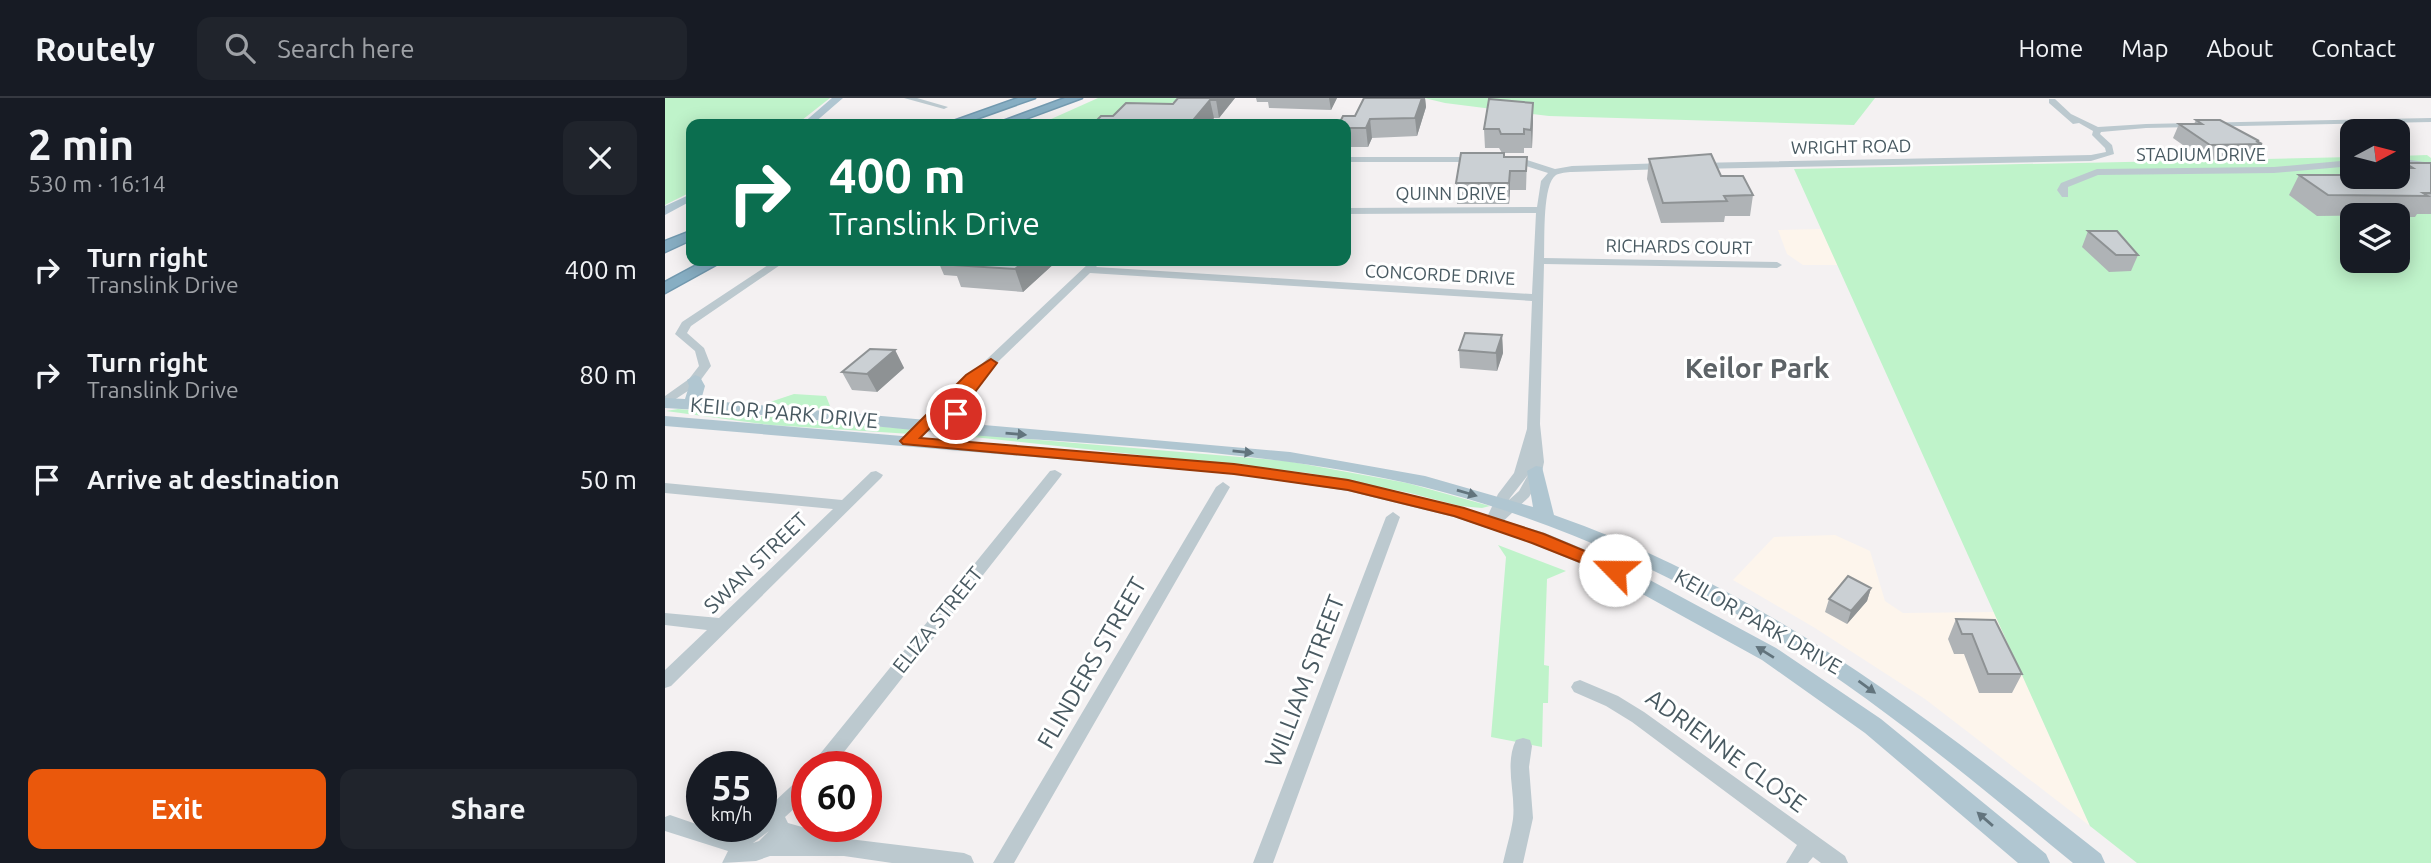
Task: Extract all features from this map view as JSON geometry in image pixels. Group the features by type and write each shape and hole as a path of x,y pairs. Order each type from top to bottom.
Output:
{"highway":[{"path":"966,119 1031,98"},
{"path":"972,119 1031,98"},
{"path":"1015,119 1076,98"},
{"path":"665,234 686,225"},
{"path":"665,247 686,237"},
{"path":"665,271 686,266"},
{"path":"665,290 698,266"}],"main road":[{"path":"813,119 838,98"},
{"path":"665,211 686,200"},
{"path":"692,404 697,386 695,380"},
{"name":"KEILOR PARK DRIVE","path":"665,403 1285,457 1385,473 1506,505 1547,519 1687,580 1762,620 1826,659 1935,738 2092,863"},
{"name":"KEILOR PARK DRIVE","path":"669,423 1282,474 1391,494 1492,523 1615,570 1722,626 1806,679 1873,726 2037,863"},
{"path":"908,441 924,425"},
{"path":"1536,471 1547,519"},
{"path":"1806,679 1826,659"}],"street":[{"path":"908,98 944,107"},
{"path":"2052,101 2071,116 2073,121 2093,128 2429,122"},
{"name":"WRIGHT ROAD","path":"1688,166 2100,158 2110,154 2109,147 2096,135 2093,128"},
{"path":"1351,160 1488,160"},
{"path":"1478,160 1527,163 1549,170 1674,166"},
{"path":"1499,160 1530,161 1549,170"},
{"path":"2410,162 2431,166"},
{"name":"STADIUM DRIVE","path":"2065,195 2062,190 2064,185 2097,172 2231,172 2340,164"},
{"path":"1506,505 1524,494 1536,471 1533,424 1541,206 1549,170"},
{"name":"QUINN DRIVE","path":"1351,210 1541,206"},
{"name":"RICHARDS COURT","path":"1540,263 1777,265"},
{"path":"665,403 695,380 705,366 700,350 681,334 686,324 773,266"},
{"path":"924,425 1091,266"},
{"name":"CONCORDE DRIVE","path":"1087,270 1539,298"},
{"path":"665,391 694,369 702,355"},
{"path":"959,429 956,417 959,405 991,363"},
{"path":"1492,523 1506,505 1524,466 1533,424"},
{"name":"ELIZA STREET","path":"834,751 1055,474"},
{"name":"SWAN STREET","path":"665,681 876,475"},
{"name":"FLINDERS STREET","path":"1003,863 1223,487"},
{"path":"665,488 846,505"},
{"name":"WILLIAM STREET","path":"1263,863 1393,517"},
{"path":"665,619 723,625"},
{"name":"ADRIENNE CLOSE","path":"1580,687 1638,716 1838,863"},
{"path":"1513,863 1523,818 1520,767 1523,746"},
{"path":"777,816 791,802"},
{"path":"668,824 748,853 844,847"},
{"path":"668,824 686,825"},
{"path":"777,829 844,847 964,863"},
{"path":"1796,863 1811,843"}],"shaded area":[{"path":"1821,229 1838,265 1803,265 1787,254 1778,230"},
{"path":"1835,535 1870,551 1885,601 1903,613 1994,612 2090,826 1925,699 1815,628 1733,580 1774,537"}],"green space":[{"path":"665,98 830,98 803,119 686,119 686,194 665,205"},
{"path":"1098,98 1186,98 1123,119 1051,119"},
{"path":"1424,98 1875,98 1854,125 1549,116"},
{"path":"2427,155 2431,158 2431,863 2137,863 2090,826 1794,169 2340,157 2340,189 2410,189 2410,156"},
{"path":"794,394 826,396 830,406 824,409 767,403"},
{"path":"678,409 909,429 911,434 770,425 666,411"},
{"path":"936,433 1287,461 1407,483 1490,506 1460,506 1308,473"},
{"path":"1498,545 1566,571 1547,579 1544,665 1549,666 1548,703 1543,703 1542,747 1491,737 1506,557"}],"building":[{"path":"1178,98 1217,98 1210,100 1194,119 1098,119 1101,116 1113,116 1126,103 1173,104"},
{"path":"1364,98 1422,98 1415,118 1370,119 1366,128 1351,128 1351,119 1342,119 1343,116 1355,116"},
{"path":"1489,99 1533,103 1531,130 1524,129 1524,134 1501,134 1499,129 1484,129"},
{"path":"2196,120 2220,120 2262,144 2210,145 2179,124 2202,124"},
{"path":"1461,153 1504,153 1504,157 1527,157 1526,171 1510,171 1509,183 1456,183"},
{"path":"1711,154 1721,176 1743,176 1753,195 1724,196 1727,201 1663,203 1649,159"},
{"path":"2410,163 2431,163 2431,193 2423,193 2428,196 2328,195 2299,175 2340,175 2340,189 2410,189 2410,168 2413,168"},
{"path":"2088,231 2117,231 2138,255 2116,255"},
{"path":"968,266 1019,266 1015,269"},
{"path":"1465,333 1502,335 1496,353 1459,350"},
{"path":"870,349 895,350 867,374 842,372"},
{"path":"1848,576 1871,588 1851,611 1829,599"},
{"path":"1956,619 1995,620 2022,674 1988,674 1972,634 1962,634"}],"district":[{"name":"Keilor Park","path":"1757,368"}],"route":[{"path":"956,414 962,399 981,379 991,363 971,378 908,441 1234,469 1348,485 1458,512 1538,538 1615,570"}]}
